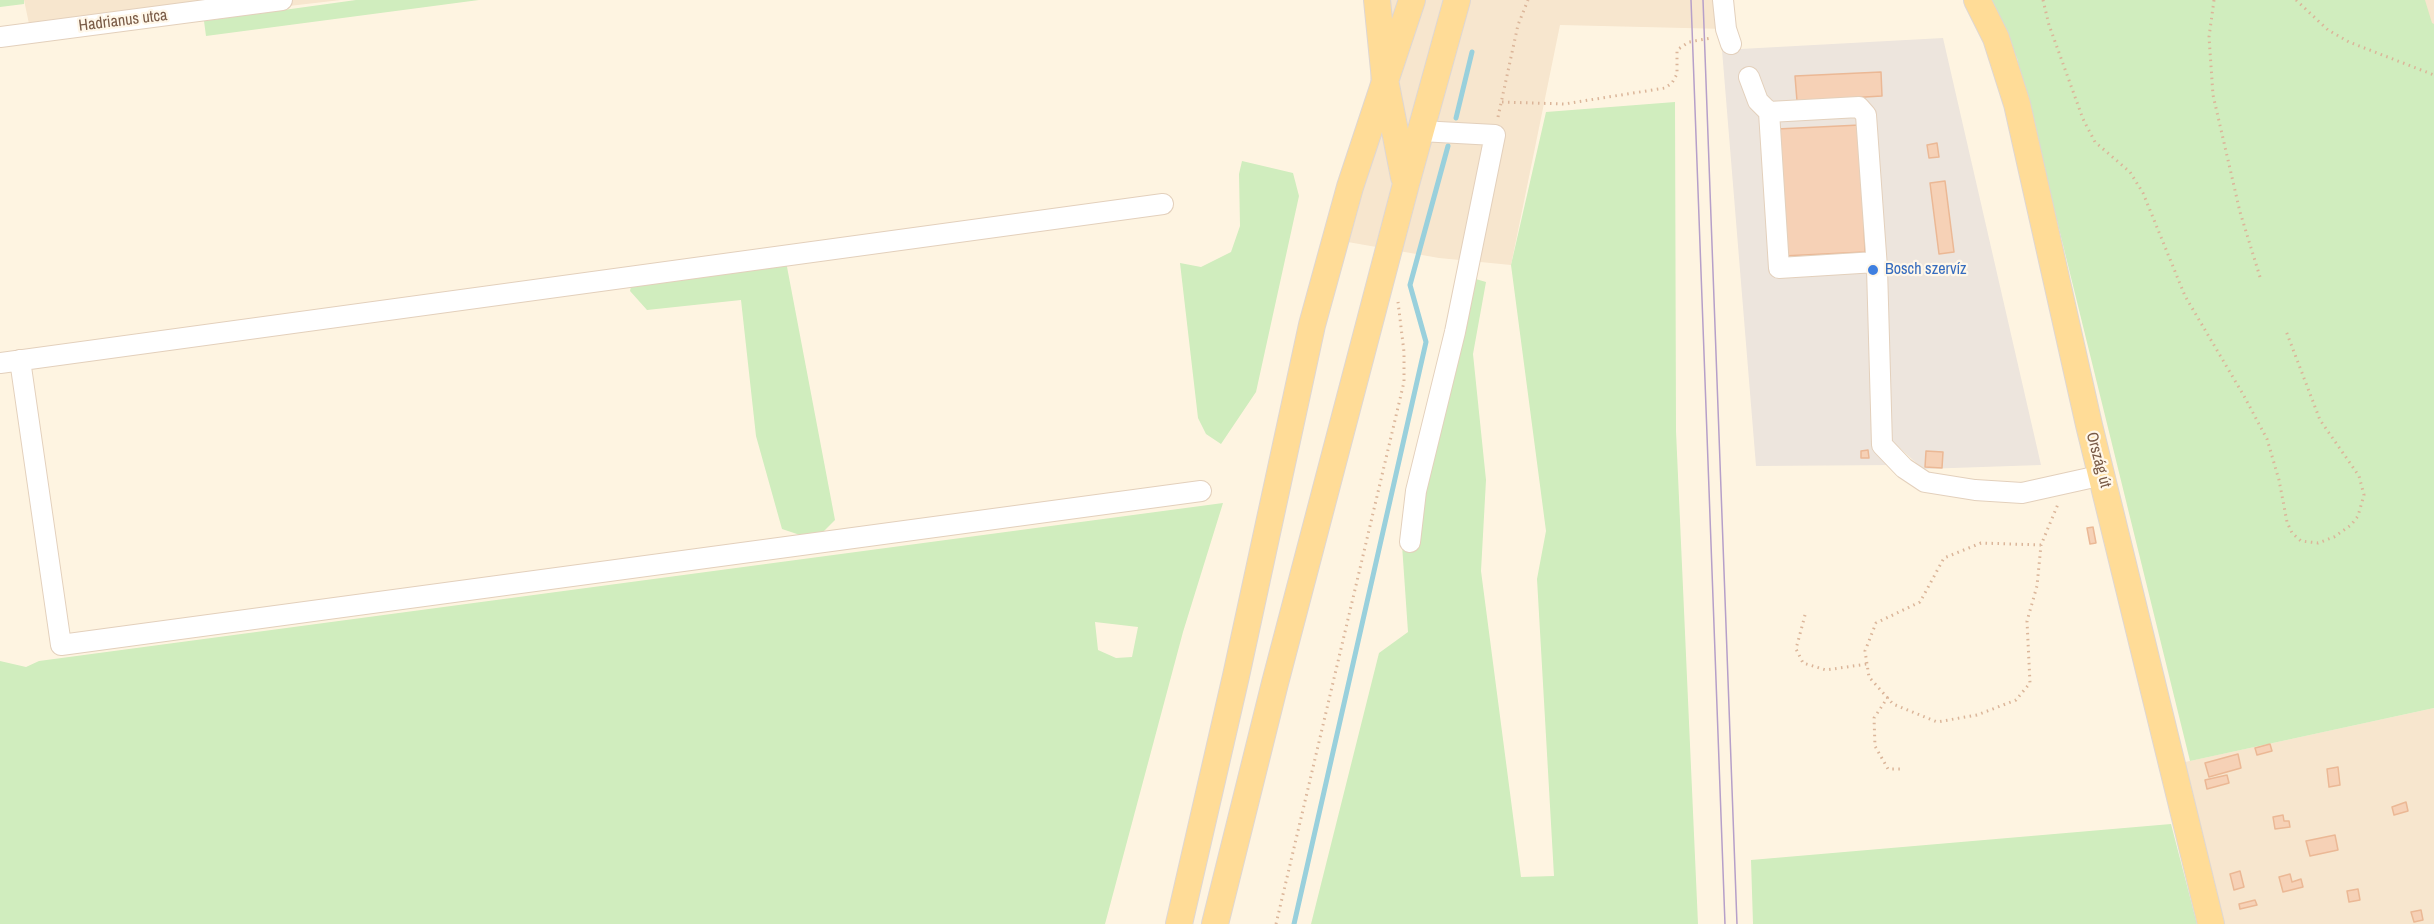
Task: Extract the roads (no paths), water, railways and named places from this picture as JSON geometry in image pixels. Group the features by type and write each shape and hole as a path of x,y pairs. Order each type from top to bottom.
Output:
{"main road":[{"path":"1377,0 1385,80 1406,184"},
{"path":"1179,924 1236,676 1312,325 1350,187 1412,0"},
{"name":"Ország út","path":"1977,0 2000,48 2017,104 2089,425 2211,924"},
{"path":"1215,924 1275,683 1454,10"}],"street":[{"name":"Hadrianus utca","path":"0,38 196,6 282,0"},
{"path":"1722,0 1726,29 1731,44"},
{"path":"1749,77 1758,101 1769,112 1779,268 1876,262"},
{"path":"1769,112 1859,107 1866,115 1876,262 1882,445 1904,468 1925,482 1975,490 2022,493 2103,475"},
{"path":"1410,542 1416,491 1455,332 1495,135 1420,131"},
{"path":"1163,204 10,362 61,645 1201,491"}],"waterway":[{"path":"1456,118 1472,52"},
{"path":"1294,924 1426,342 1410,285 1448,146"}],"tram line":[{"path":"1691,0 1725,924"},
{"path":"1703,0 1737,924"}],"place":[{"name":"Bosch szervíz","path":"1873,270"}]}
